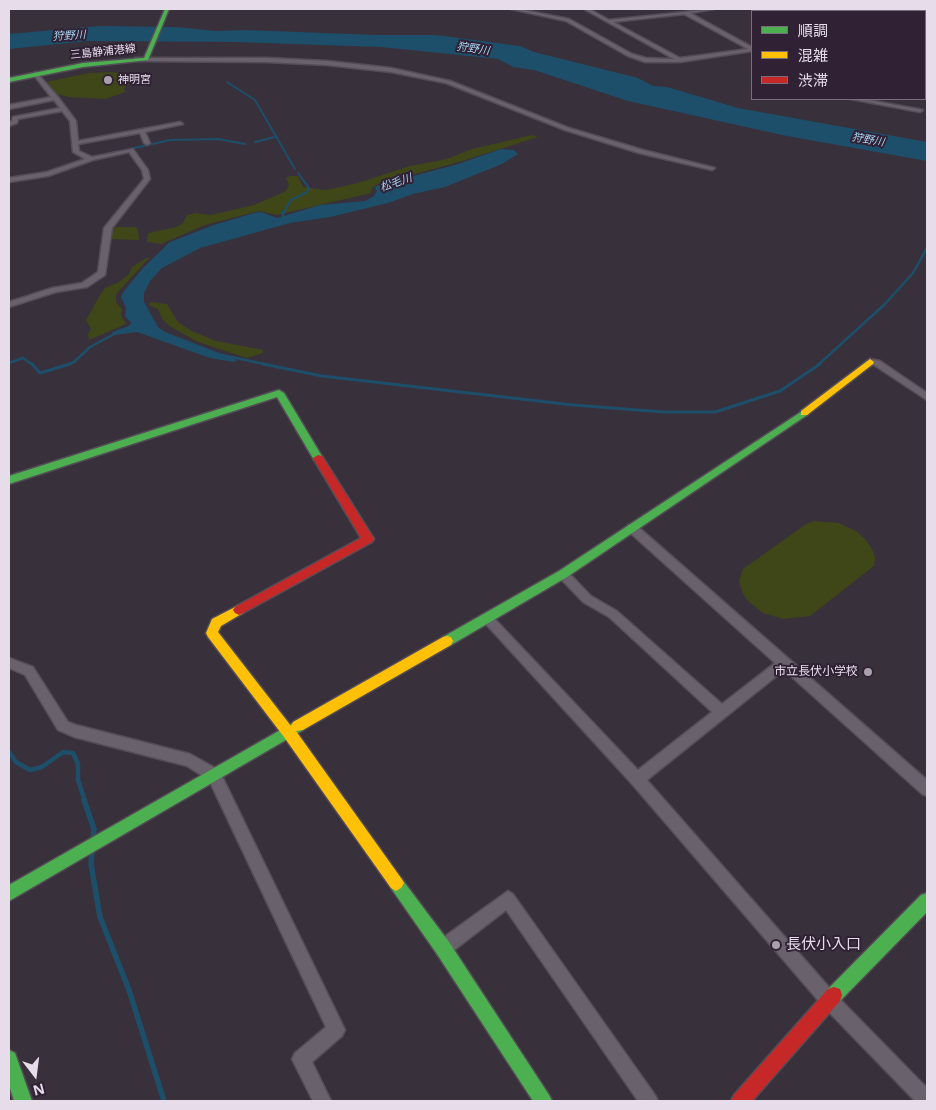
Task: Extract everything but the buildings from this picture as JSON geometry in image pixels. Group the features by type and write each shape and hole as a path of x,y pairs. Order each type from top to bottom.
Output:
{"street":[{"name":"三島静浦港線","path":"9,80 83,65 132,62 147,59 167,9"},
{"path":"513,9 535,12 571,22 635,57 658,62 751,50"},
{"path":"586,9 680,60"},
{"path":"679,9 751,49"},
{"path":"608,21 712,9"},
{"path":"535,12 551,10"},
{"path":"120,59 211,58 304,61 391,70 448,82 567,130 641,152 712,168"},
{"path":"36,74 73,121 76,152 91,159"},
{"path":"9,107 56,98"},
{"path":"860,100 920,110"},
{"path":"9,124 15,122 15,118 64,109"},
{"path":"75,143 180,124"},
{"path":"142,130 147,143"},
{"path":"9,180 48,174 91,159 133,150 147,179 107,232 104,270 84,285 55,290 9,305"},
{"path":"9,893 488,620 563,574 797,418 870,362 877,363 927,397"},
{"path":"9,480 279,393 368,539 216,623 212,633 290,733 443,948 543,1101"},
{"path":"632,528 927,788"},
{"path":"563,574 587,599 613,614 722,712"},
{"path":"488,620 637,779 830,1000 927,1101"},
{"path":"9,663 22,667 29,672 63,726 74,731 190,760 214,775 336,1030 301,1059 322,1101"},
{"path":"637,779 784,663"},
{"path":"443,948 508,899 649,1101"},
{"path":"740,1101 830,1000 927,900"},
{"path":"9,1059 23,1101"}],"green space":[{"path":"111,72 125,74 130,84 124,88 125,92 106,99 69,97 53,93 46,82 89,73"},
{"path":"532,135 538,137 459,162 378,184 372,188 371,193 277,215 259,211 205,225 161,244 147,242 148,233 177,227 183,223 187,215 195,213 211,215 254,205 282,193 286,191 289,185 286,178 290,176 298,176 303,187 326,190 358,183 410,166 447,159 472,149"},
{"path":"116,227 136,227 139,240 110,239 111,230"},
{"path":"148,257 116,294 116,302 122,309 121,315 126,324 89,340 88,334 91,329 86,320 100,295 105,288 119,282 129,274 132,267"},
{"path":"152,302 167,304 178,322 192,331 216,341 263,350 263,353 247,358 198,342 171,327 162,319 158,309 149,305"},
{"path":"814,521 839,523 856,531 866,540 873,551 875,557 874,566 810,616 783,619 763,613 748,601 743,594 739,581 743,569 806,524"}],"water":[{"name":"狩野川","path":"100,26 176,27 216,31 246,30 376,35 436,35 520,46 534,52 638,78 653,86 667,87 738,108 927,142 927,161 787,136 628,101 534,70 513,67 498,59 381,47 235,42 88,41 9,49 9,34"},
{"name":"松毛川","path":"501,149 514,150 518,154 502,164 445,187 330,217 290,223 200,248 162,268 150,281 144,293 144,302 158,327 165,332 237,360 234,362 210,358 137,332 115,335 112,332 129,326 131,323 125,316 126,308 121,297 124,291 143,268 170,242 214,225 254,213 261,212 277,218 320,205 365,201 374,196 377,191 375,187 379,185 455,165"}],"waterway":[{"path":"227,82 255,100 295,169"},
{"path":"255,142 275,137"},
{"path":"94,157 170,140 218,139 245,144"},
{"path":"65,166 82,160"},
{"path":"283,214 291,200 307,192 309,188 298,173"},
{"path":"36,178 54,174"},
{"path":"818,365 885,304 913,273 927,248"},
{"path":"68,365 74,362 90,347 118,332"},
{"path":"222,355 269,365"},
{"path":"9,363 23,358 33,365"},
{"path":"263,364 322,376 573,405 664,412 715,412 780,391 820,364"},
{"path":"33,365 40,373 68,365"},
{"path":"9,752 16,762 30,770 42,767 63,752 73,753 78,764 78,780 85,801"},
{"path":"84,800 94,829 93,839"},
{"path":"92,850 91,864 100,917 129,990 164,1101"}],"traffic: fast":[{"path":"9,80 83,65 146,59 167,9"},
{"path":"9,480 279,393 318,458"},
{"path":"447,641 563,574 804,413"},
{"path":"9,893 298,726"},
{"path":"396,883 443,948 543,1101"},
{"path":"834,995 927,901"},
{"path":"9,1059 23,1101"}],"traffic: slow":[{"path":"804,413 870,362"},
{"path":"239,610 216,623 212,633 289,733 396,883"},
{"path":"298,726 447,641"}],"traffic: jam":[{"path":"239,610 368,539 318,458"},
{"path":"740,1101 834,995"}],"place":[{"name":"神明宮","path":"108,80"},
{"name":"市立長伏小学校","path":"868,672"},
{"name":"長伏小入口","path":"776,945"}]}
